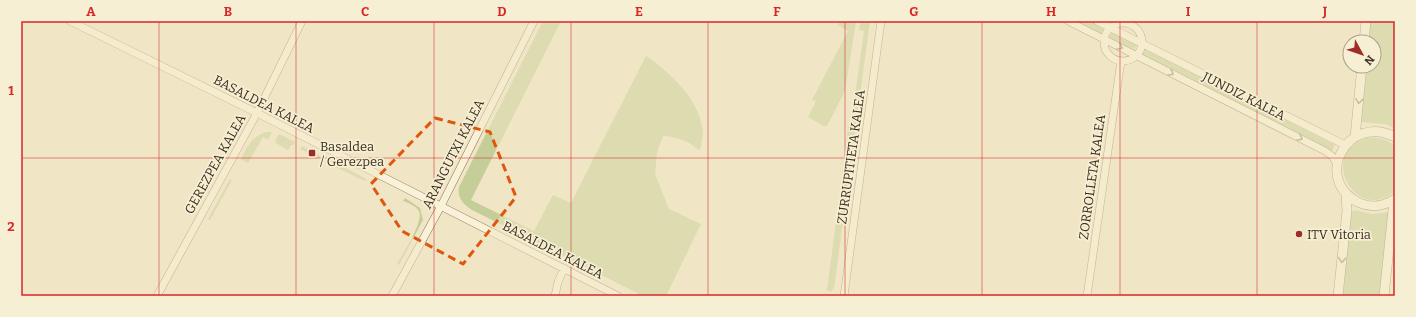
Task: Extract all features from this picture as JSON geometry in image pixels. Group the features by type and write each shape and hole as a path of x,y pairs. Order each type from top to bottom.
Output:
{"street":[{"name":"BASALDEA KALEA","path":"70,21 257,113 618,296"},
{"name":"GEREZPEA KALEA","path":"157,296 257,113 302,21"},
{"name":"ARANGUTXI KALEA","path":"392,296 441,206 534,21"},
{"name":"ZURRUPITIETA KALEA","path":"844,296 881,21"},
{"name":"JUNDIZ KALEA","path":"1068,21 1325,151 1332,156 1337,164"},
{"name":"JUNDIZ KALEA","path":"1097,21 1345,145"},
{"path":"1365,34 1366,21"},
{"path":"1117,23 1130,24 1139,31 1142,44 1136,56 1127,61 1121,61 1106,51 1104,39 1110,28 1117,23"},
{"name":"ZORROLLETA KALEA","path":"1087,296 1121,61"},
{"path":"1355,137 1361,74"},
{"path":"1384,296 1394,200 1384,204 1369,205 1354,200 1346,194 1340,185 1337,164 1345,145 1355,137 1371,131 1384,132 1395,138"},
{"path":"1338,296 1347,212 1346,194"},
{"path":"555,296 558,282 564,268"}],"highlighted area":[{"path":"435,118 490,132 516,197 463,264 402,231 371,184"}],"green space":[{"path":"543,21 561,21 471,200 534,231 553,195 571,203 646,56 665,70 690,98 696,108 703,131 700,150 683,140 663,136 657,152 655,174 669,209 701,224 666,296 643,296 472,210 463,203 460,198 459,187"},
{"path":"840,21 856,21 844,93 827,126 824,126 808,117 816,101 812,100 848,31 838,25"},
{"path":"861,21 870,21 834,288 831,292 827,290 848,127 852,118 864,31 859,30"},
{"path":"1075,21 1089,21 1104,28 1101,34"},
{"path":"1369,21 1395,21 1395,128 1385,124 1360,121 1364,74 1382,74 1382,34 1368,34"},
{"path":"1112,32 1137,45 1134,50 1109,38"},
{"path":"1144,49 1335,145 1332,151 1141,55"},
{"path":"266,132 272,132 268,140 263,137 248,163 241,159 250,142 257,136"},
{"path":"279,134 295,142 288,150 276,143 275,141"},
{"path":"1368,138 1382,139 1395,146 1395,191 1381,199 1367,199 1356,193 1347,183 1343,170 1345,157 1353,146"},
{"path":"302,146 320,156 319,158 300,149"},
{"path":"329,159 366,179 365,181 327,163"},
{"path":"230,179 232,180 210,220 208,219"},
{"path":"405,198 420,208 423,220 399,265 397,264 416,230 420,216 419,211 416,208 403,201"},
{"path":"1354,210 1372,214 1389,212 1380,296 1341,296 1350,213"}],"place":[{"name":"Basaldea / Gerezpea","path":"312,153"},
{"name":"ITV Vitoria","path":"1299,234"}]}
